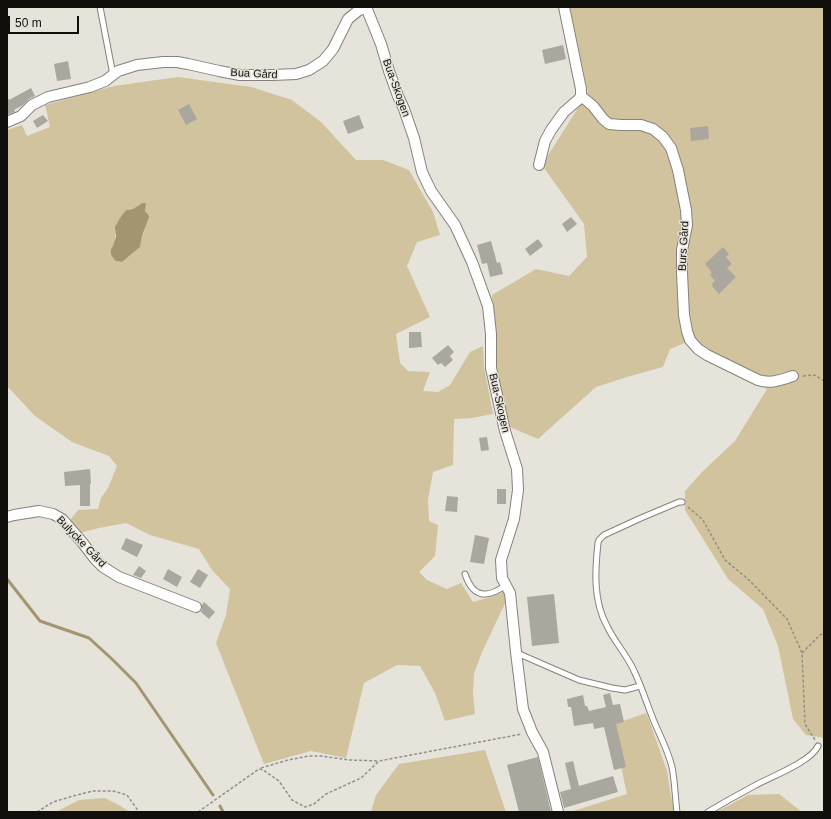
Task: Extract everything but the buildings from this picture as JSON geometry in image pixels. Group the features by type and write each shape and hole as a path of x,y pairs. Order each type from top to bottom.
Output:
{"street":[{"name":"Bua Gård","path":"7,122 21,116 32,105 48,97 90,87 105,81 118,71 137,65 170,62 240,74 273,76 296,74 309,70 323,61 333,49 348,19 358,10 366,7"},
{"name":"Bua-Skogen","path":"366,7 381,44 389,71 414,138 422,172 431,191 455,224 472,262 488,306 491,334 491,368 505,430 517,469 518,490 514,519 502,560 502,578 510,593 523,708 532,732 543,752 558,812"},
{"path":"539,164 545,142 551,130 564,112 581,96 581,89 564,7"},
{"name":"Burs Gård","path":"581,96 593,106 609,124 641,125 653,129 663,137 671,148 678,170 686,210 687,225 682,250 682,273 684,315 690,340 698,349 707,355 766,383 793,376"},
{"name":"Bulycke Gård","path":"7,517 39,511 53,514 62,519 95,559 107,570 119,577 196,607"}],"lane":[{"path":"100,7 112,75"},
{"path":"677,812 670,760 636,674 629,660 607,627 600,611 596,582 598,543 604,535 674,504 682,502"},
{"path":"465,574 471,587 480,593 490,594 506,585"},
{"path":"516,652 579,680 625,690 640,686"},
{"path":"708,812 755,785 804,760 816,750 818,746"}],"path":[{"path":"793,376 815,375 824,381"},
{"path":"682,502 703,520 725,560 750,580 787,619 802,652 805,724 818,746"},
{"path":"802,652 824,633"},
{"path":"198,812 259,769 288,760 309,756 321,756 349,760 379,761 532,732"},
{"path":"259,769 263,770 279,782 292,800 305,807 314,804 326,794 361,778 379,761"},
{"path":"38,812 54,802 73,796 92,791 113,790 127,796 139,812"}],"shaded area":[{"path":"571,7 824,7 824,738 806,735 793,719 778,646 763,609 728,579 685,510 685,491 704,470 735,441 767,389 695,350 687,342 670,349 663,367 596,387 538,439 510,427 499,389 492,295 536,269 569,276 587,257 584,224 542,165 588,92"},
{"path":"178,77 251,87 292,100 321,122 356,160 383,160 409,170 433,212 440,235 417,242 407,266 430,317 396,334 400,363 408,371 430,372 423,391 438,392 450,385 470,352 483,346 484,367 493,414 472,418 454,419 453,465 433,472 428,500 429,521 438,525 435,556 419,572 427,580 447,589 461,583 473,602 503,592 507,599 482,652 474,674 473,694 475,714 445,721 435,693 420,666 397,665 364,683 346,758 311,751 264,764 216,643 226,615 230,589 212,570 199,549 150,535 126,523 80,533 70,520 78,510 98,509 101,498 108,488 117,466 109,456 72,442 35,416 7,386 7,130 22,125 27,136 50,127 45,105 114,86","holes":["142,203 148,214 140,247 122,262 118,262 111,249 115,242 115,233 126,210 133,209"]},
{"path":"142,203 146,203 145,211 149,217 142,236 140,247 122,262 116,261 112,257 111,252 116,237 115,227 126,210 133,209"},
{"path":"646,713 667,771 675,812 570,812 627,794 612,725"},
{"path":"485,750 506,812 371,812 376,795 399,764"},
{"path":"779,794 802,812 716,812 748,795"},
{"path":"105,798 130,812 56,812 79,800"}],"waterway":[{"path":"7,579 40,621 89,638 136,683 213,795"},
{"path":"220,806 223,812"}]}
